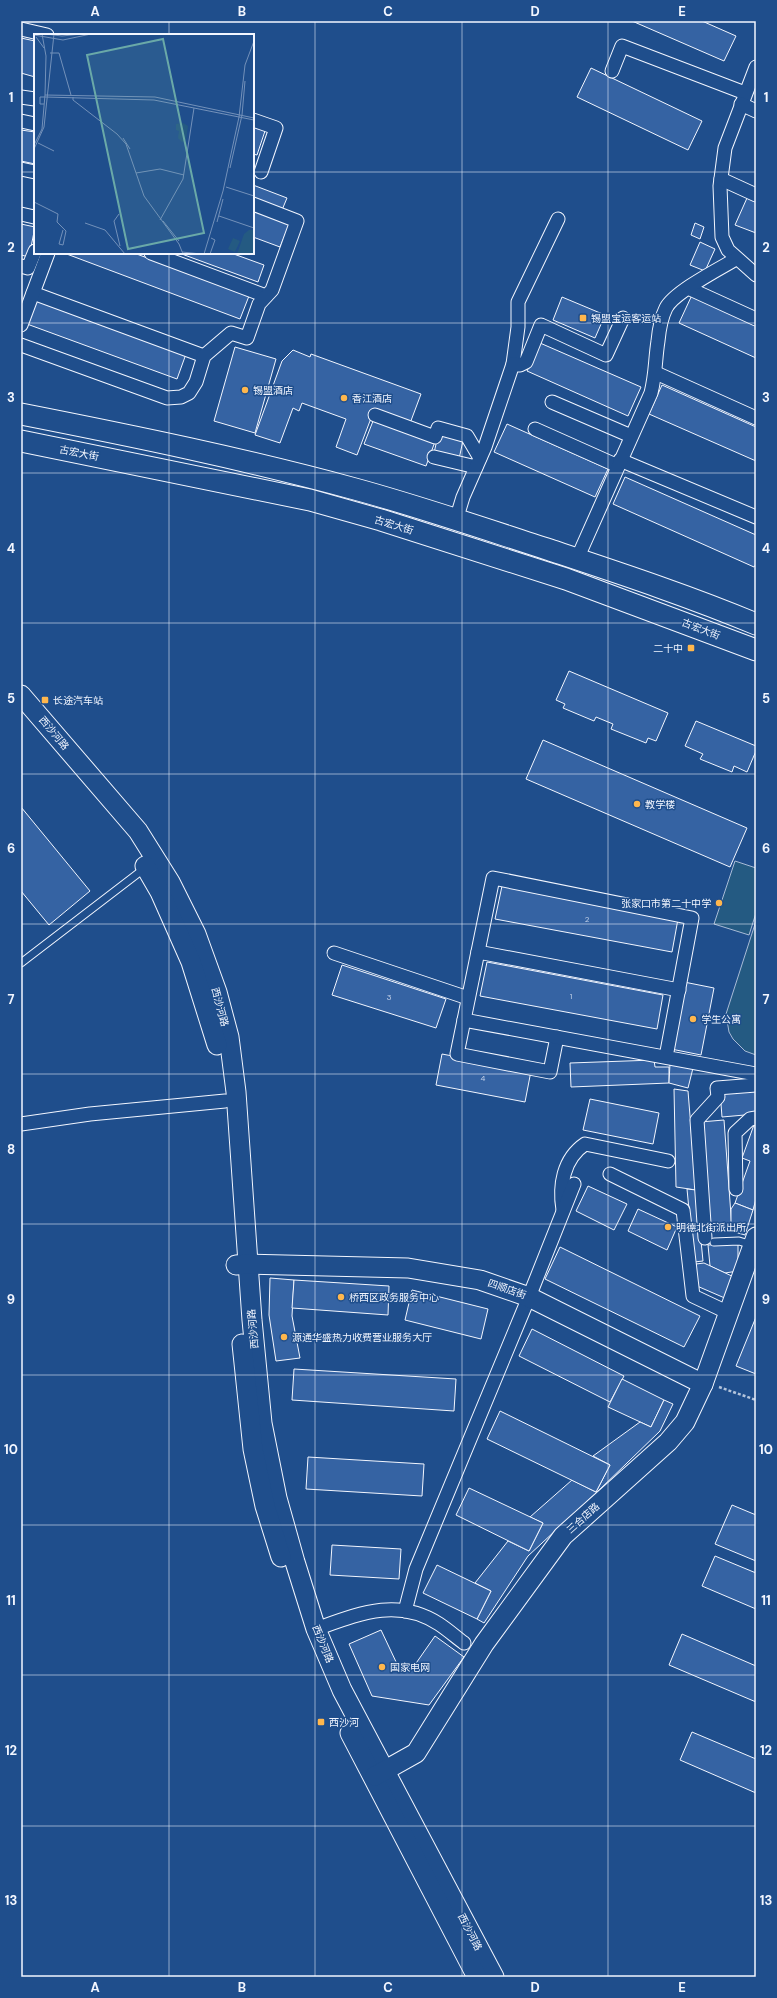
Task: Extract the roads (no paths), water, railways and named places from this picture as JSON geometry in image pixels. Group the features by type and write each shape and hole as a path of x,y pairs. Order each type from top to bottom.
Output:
{"main road":[{"path":"21,414 135,437 285,471 357,490 577,559 689,598 756,624"},
{"name":"古宏大街","path":"21,441 310,500 374,518 566,579 756,650"}],"street":[{"path":"21,29 43,34"},
{"path":"612,71 622,46 743,98 756,111"},
{"path":"756,67 725,148 721,179 722,237 728,250 756,276"},
{"path":"21,96 34,100"},
{"path":"254,120 276,128 261,172"},
{"path":"21,121 34,124"},
{"path":"21,170 34,172"},
{"path":"721,179 756,195"},
{"path":"21,345 167,398 174,398 189,393 196,382 204,356 231,333 247,338 259,304 272,290 297,221 254,204"},
{"path":"21,214 34,217"},
{"path":"456,520 463,497 478,463 513,364 518,327 518,302 558,219"},
{"path":"21,266 28,268 34,253"},
{"path":"21,325 48,254"},
{"path":"154,254 266,296"},
{"path":"577,559 650,393 656,373 661,322 667,307 676,296 736,259"},
{"path":"688,288 756,319"},
{"path":"33,292 204,356"},
{"path":"513,364 520,365 526,362 541,326 606,355 623,318"},
{"path":"656,373 756,418"},
{"path":"552,402 631,436"},
{"path":"375,414 435,437 438,428 467,436 478,463"},
{"path":"535,429 756,516"},
{"path":"434,456 478,463"},
{"name":"西沙河路","path":"21,695 138,832 160,892 191,962 215,1035 223,1080 242,1264 262,1422 277,1498 316,1629 379,1774 477,1977"},
{"name":"西沙河路","path":"21,713 127,839 150,864 170,882 196,934 217,992 229,1038 236,1092 244,1373 253,1449 265,1506 300,1619 334,1703 379,1774 494,1977"},
{"path":"557,1037 550,1072 457,1054 493,878 692,918 666,1057"},
{"path":"478,952 679,990"},
{"path":"334,953 468,998"},
{"path":"464,1020 756,1074"},
{"path":"733,1087 736,1070"},
{"path":"710,1240 697,1120 718,1097 717,1088 756,1085"},
{"path":"21,1124 90,1114 224,1101"},
{"path":"736,1189 735,1133 750,1119 756,1118"},
{"path":"563,1211 560,1194 565,1171 574,1154 586,1144 668,1161"},
{"path":"610,1174 683,1210 693,1296 729,1313"},
{"path":"405,1611 416,1569 530,1297 574,1184"},
{"name":"三合店路","path":"379,1774 416,1753 484,1644 563,1536 668,1442 686,1422 703,1384 755,1241"},
{"name":"四顺店街","path":"242,1264 408,1268 480,1280 530,1297 703,1384"},
{"path":"316,1629 374,1610 405,1611 439,1624 464,1643"}],"lane":[{"path":"21,963 150,864"},
{"path":"710,1240 755,1241"}],"place":[{"name":"锡盟宝运客运站","path":"583,318"},
{"name":"锡盟酒店","path":"245,390"},
{"name":"香江酒店","path":"344,398"},
{"name":"二十中","path":"691,648"},
{"name":"长途汽车站","path":"45,700"},
{"name":"教学楼","path":"637,804"},
{"name":"张家口市第二十中学","path":"719,903"},
{"name":"学生公寓","path":"693,1019"},
{"name":"明德北街派出所","path":"668,1227"},
{"name":"桥西区政务服务中心","path":"341,1297"},
{"name":"源通华盛热力收费营业服务大厅","path":"284,1337"},
{"name":"国家电网","path":"382,1667"},
{"name":"西沙河","path":"321,1722"}]}
